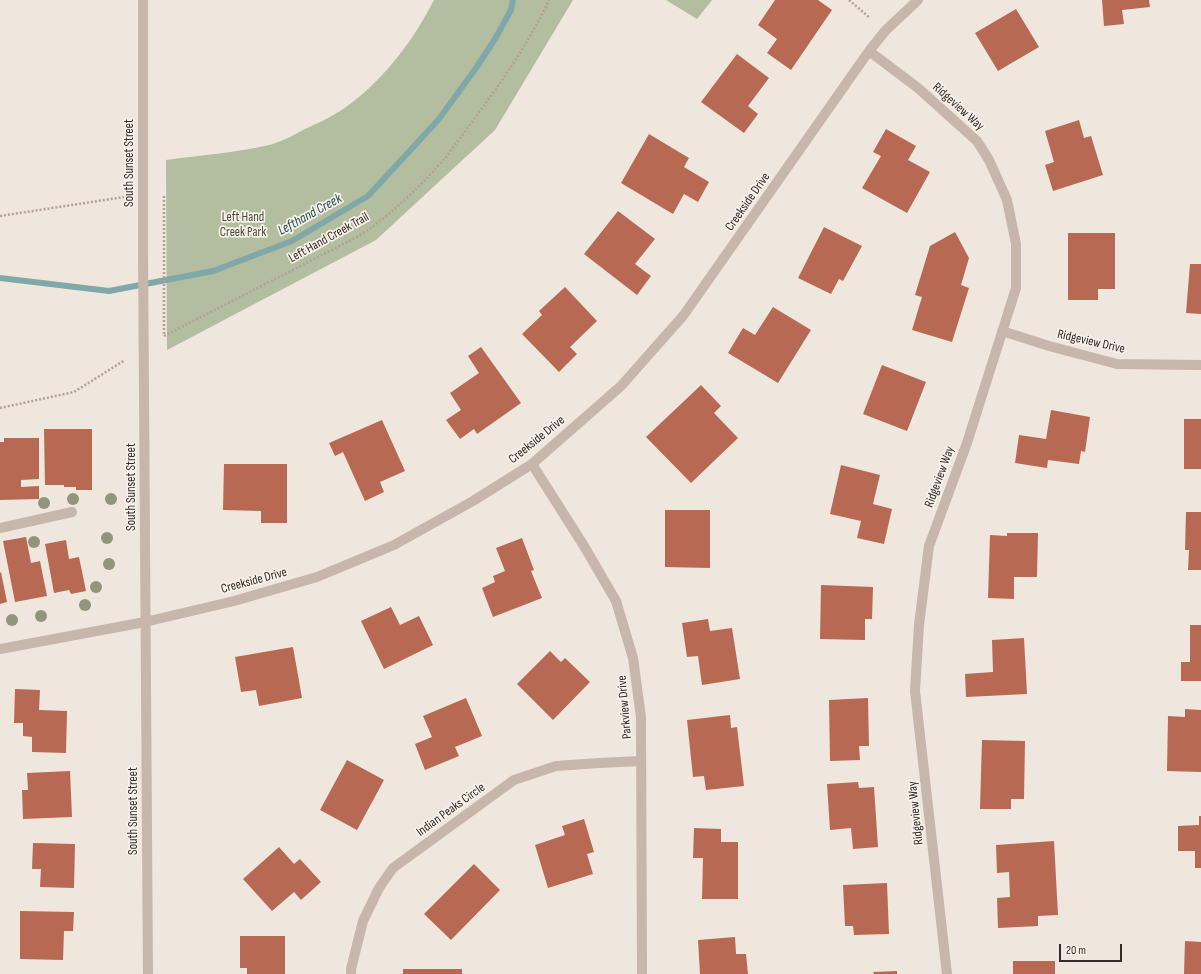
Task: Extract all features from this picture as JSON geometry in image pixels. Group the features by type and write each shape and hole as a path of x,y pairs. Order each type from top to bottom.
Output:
{"street":[{"name":"South Sunset Street","path":"143,0 143,249 148,974"},
{"name":"Creekside Drive","path":"0,649 145,622 234,601 317,577 394,545 473,501 532,464 621,386 683,316 869,51 886,30 918,0"},
{"name":"Ridgeview Way","path":"869,51 918,88 977,141 989,160 1007,200 1016,244 1016,288 967,443 929,546 919,625 915,691 946,974"},
{"name":"Ridgeview Drive","path":"1002,331 1049,346 1117,364 1201,365"},
{"name":"Parkview Drive","path":"532,464 584,546 616,601 633,658 641,717 642,974"},
{"path":"0,528 72,512"},
{"name":"Indian Peaks Circle","path":"351,974 363,921 379,888 393,868 514,780 556,766 640,761"}],"path":[{"name":"Left Hand Creek Trail","path":"164,196 164,336 350,241 372,228 402,201 446,157 507,72 537,25 549,0"},
{"path":"849,0 870,18"},
{"path":"0,216 124,197"},
{"path":"0,408 74,392 125,360"}],"green space":[{"name":"Left Hand Creek Park","path":"434,0 573,0 495,130 376,240 167,350 166,160 230,152 269,145 323,121 350,104 376,82 418,29"},
{"path":"666,0 712,0 697,19"}],"building":[{"path":"775,0 818,0 832,10 791,70 767,53 777,39 758,25"},
{"path":"1102,0 1149,0 1150,7 1122,10 1124,24 1104,26"},
{"path":"1016,9 1039,47 998,71 975,33"},
{"path":"737,54 769,78 748,106 758,114 744,133 701,102"},
{"path":"1079,120 1084,138 1091,136 1103,175 1053,191 1045,165 1054,162 1045,131"},
{"path":"886,129 916,146 908,160 930,172 907,213 862,188 881,156 873,152"},
{"path":"649,134 689,158 684,167 709,182 698,202 684,194 673,214 621,183"},
{"path":"618,211 655,239 635,264 651,276 637,295 584,254"},
{"path":"824,227 862,246 843,281 839,279 831,294 798,278"},
{"path":"955,232 969,258 961,285 969,288 952,342 912,330 922,297 915,295 930,246"},
{"path":"1068,233 1115,233 1115,289 1098,289 1098,300 1068,300"},
{"path":"1190,264 1201,264 1201,314 1186,313"},
{"path":"565,287 597,321 570,347 577,354 559,372 522,334 542,315 539,311"},
{"path":"773,307 811,330 778,383 728,353 743,328 755,335"},
{"path":"481,347 521,403 477,434 474,429 460,439 446,420 461,410 450,393 479,373 468,356"},
{"path":"882,365 926,382 907,431 863,414"},
{"path":"701,385 721,406 714,413 738,438 691,483 646,437"},
{"path":"1051,410 1090,417 1085,452 1081,451 1079,464 1048,460 1047,468 1015,463 1019,435 1046,439"},
{"path":"1184,419 1201,419 1201,469 1184,469"},
{"path":"382,420 405,471 380,482 384,492 365,501 343,452 335,456 329,443"},
{"path":"44,429 92,429 92,490 76,490 76,487 64,487 64,485 45,485"},
{"path":"4,438 39,438 39,479 21,480 21,487 39,486 39,499 0,500 0,442 4,442"},
{"path":"224,464 287,464 287,523 261,523 261,511 223,510"},
{"path":"841,465 880,475 873,504 892,509 884,544 857,538 861,521 830,514"},
{"path":"665,510 710,510 710,568 665,567"},
{"path":"1186,512 1201,512 1201,570 1188,570 1189,550 1185,550"},
{"path":"1007,533 1038,533 1037,577 1014,577 1014,599 988,598 990,535 1007,536"},
{"path":"26,537 31,563 40,561 47,596 15,602 3,541"},
{"path":"522,538 534,570 531,571 542,598 493,617 482,588 495,582 493,576 505,571 496,548"},
{"path":"66,540 69,559 79,557 86,591 71,594 69,590 54,593 45,544"},
{"path":"1,572 7,602 0,604 0,573"},
{"path":"821,585 873,587 872,619 865,619 865,640 820,639"},
{"path":"391,607 400,625 419,616 433,645 384,669 361,621"},
{"path":"708,619 710,631 732,628 740,679 702,685 698,656 687,657 682,623"},
{"path":"1190,625 1201,625 1201,681 1181,681 1181,662 1190,662"},
{"path":"1024,638 1027,694 966,697 965,674 993,672 992,640"},
{"path":"293,647 302,698 259,706 256,690 241,692 235,657"},
{"path":"550,651 561,662 565,658 590,682 553,720 517,684"},
{"path":"15,689 40,690 39,710 67,711 66,753 32,752 32,737 23,736 23,723 14,723"},
{"path":"466,698 482,736 455,747 459,756 425,770 415,744 432,737 423,716"},
{"path":"868,698 869,746 859,746 860,760 830,761 829,700"},
{"path":"1185,709 1201,710 1201,772 1167,771 1168,716 1185,717"},
{"path":"730,715 731,728 737,727 744,786 706,790 704,776 693,777 687,720"},
{"path":"982,740 1025,741 1024,799 1011,799 1011,809 980,809"},
{"path":"347,760 384,780 357,830 320,810"},
{"path":"70,771 72,817 23,819 22,790 28,790 27,773"},
{"path":"858,782 859,788 874,787 878,847 853,849 851,828 830,830 827,784"},
{"path":"1199,816 1201,816 1201,868 1195,868 1195,851 1178,851 1178,826 1199,825"},
{"path":"584,819 594,852 587,854 593,874 548,888 535,845 565,835 562,826"},
{"path":"694,828 721,829 721,842 738,842 738,899 702,899 703,858 693,858"},
{"path":"1054,841 1058,915 1038,916 1038,926 998,928 997,898 1010,897 1009,872 997,873 996,845"},
{"path":"33,843 75,844 74,888 40,887 41,869 32,869"},
{"path":"279,847 294,864 300,859 321,882 301,900 294,892 272,911 243,879"},
{"path":"474,864 500,890 451,940 424,914"},
{"path":"887,883 889,934 854,935 853,926 845,926 843,885"},
{"path":"20,911 74,912 73,931 64,931 63,960 20,959"},
{"path":"240,936 285,936 285,974 247,974 247,968 240,968"},
{"path":"735,937 736,954 746,954 748,974 700,974 698,940"},
{"path":"1185,941 1201,942 1201,974 1184,974"},
{"path":"1013,961 1055,961 1055,974 1013,974"},
{"path":"403,969 462,969 462,974 403,974"},
{"path":"897,971 897,974 874,974 873,972"}],"waterway":[{"name":"Lefthand Creek","path":"0,278 109,291 213,271 292,241 368,196 439,119 495,39 511,10 513,0"}]}
